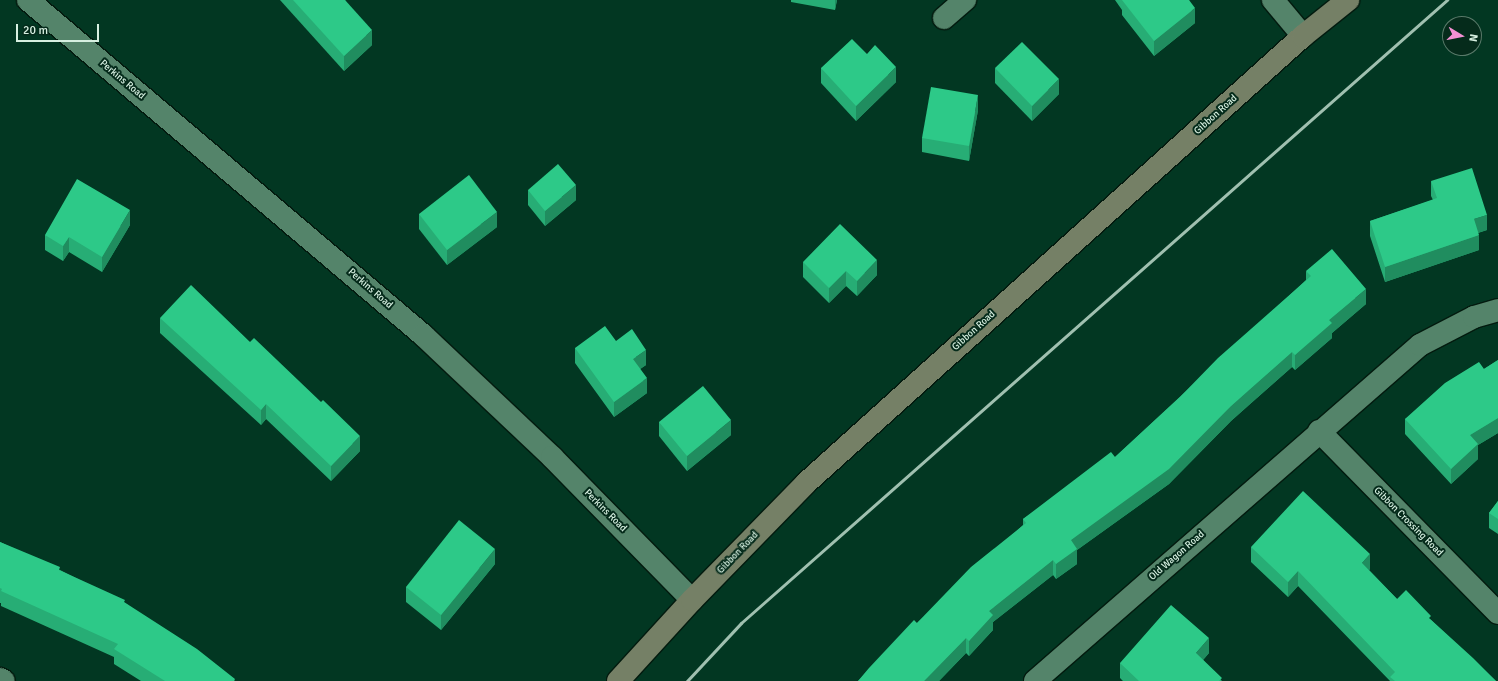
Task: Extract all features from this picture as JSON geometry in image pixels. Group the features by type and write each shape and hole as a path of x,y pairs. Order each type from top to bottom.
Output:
{"main road":[{"name":"Gibbon Road","path":"618,681 692,600 839,453 1303,36 1348,0"}],"street":[{"name":"Perkins Road","path":"28,0 423,336 552,457 692,600"},
{"path":"944,18 965,0"},
{"path":"1274,0 1303,36"},
{"name":"Old Wagon Road","path":"1045,678 1319,431 1420,345 1474,317 1498,310"},
{"name":"Gibbon Crossing Road","path":"1319,431 1498,613"},
{"path":"0,679 4,681"}],"building":[{"path":"293,0 345,0 372,30 344,56"},
{"path":"1122,0 1189,0 1195,8 1154,41"},
{"path":"852,39 867,54 875,45 896,67 856,106 821,68"},
{"path":"1022,42 1059,79 1032,106 995,68"},
{"path":"931,87 978,95 969,146 922,138"},
{"path":"558,164 576,185 545,211 528,190"},
{"path":"1472,168 1487,215 1474,219 1479,235 1385,267 1370,221 1437,198 1431,181"},
{"path":"469,175 497,212 447,250 419,214"},
{"path":"77,179 130,210 102,257 69,237 63,246 45,235"},
{"path":"840,224 877,260 857,281 846,271 829,288 803,262"},
{"path":"1332,249 1366,289 1329,320 1332,323 1295,355 1292,352 1231,406 1169,469 1071,540 1077,549 1056,564 1053,560 989,611 993,615 969,641 966,638 924,681 858,681 914,620 917,623 971,567 1026,523 1023,519 1111,452 1115,457 1180,397 1218,358 1311,276 1306,271"},
{"path":"191,285 250,342 254,338 321,402 323,400 360,436 331,466 266,404 261,410 160,318"},
{"path":"605,326 616,341 632,329 646,350 633,359 647,378 614,402 575,348"},
{"path":"1498,360 1498,418 1470,435 1478,444 1451,469 1405,419 1445,383 1479,362 1484,369"},
{"path":"703,386 731,420 687,456 659,422"},
{"path":"1303,491 1370,554 1362,563 1397,599 1406,590 1431,616 1429,618 1496,681 1395,681 1390,677 1395,672 1298,571 1288,582 1251,547"},
{"path":"1498,501 1498,519 1489,513"},
{"path":"459,520 495,549 441,615 406,587"},
{"path":"0,542 60,567 59,570 125,600 124,602 197,649 235,679 234,681 165,681 114,649 118,644 1,591"},
{"path":"1171,605 1209,638 1196,653 1222,678 1219,681 1139,681 1120,663"}],"railway":[{"path":"687,681 741,623 1447,0"}]}
